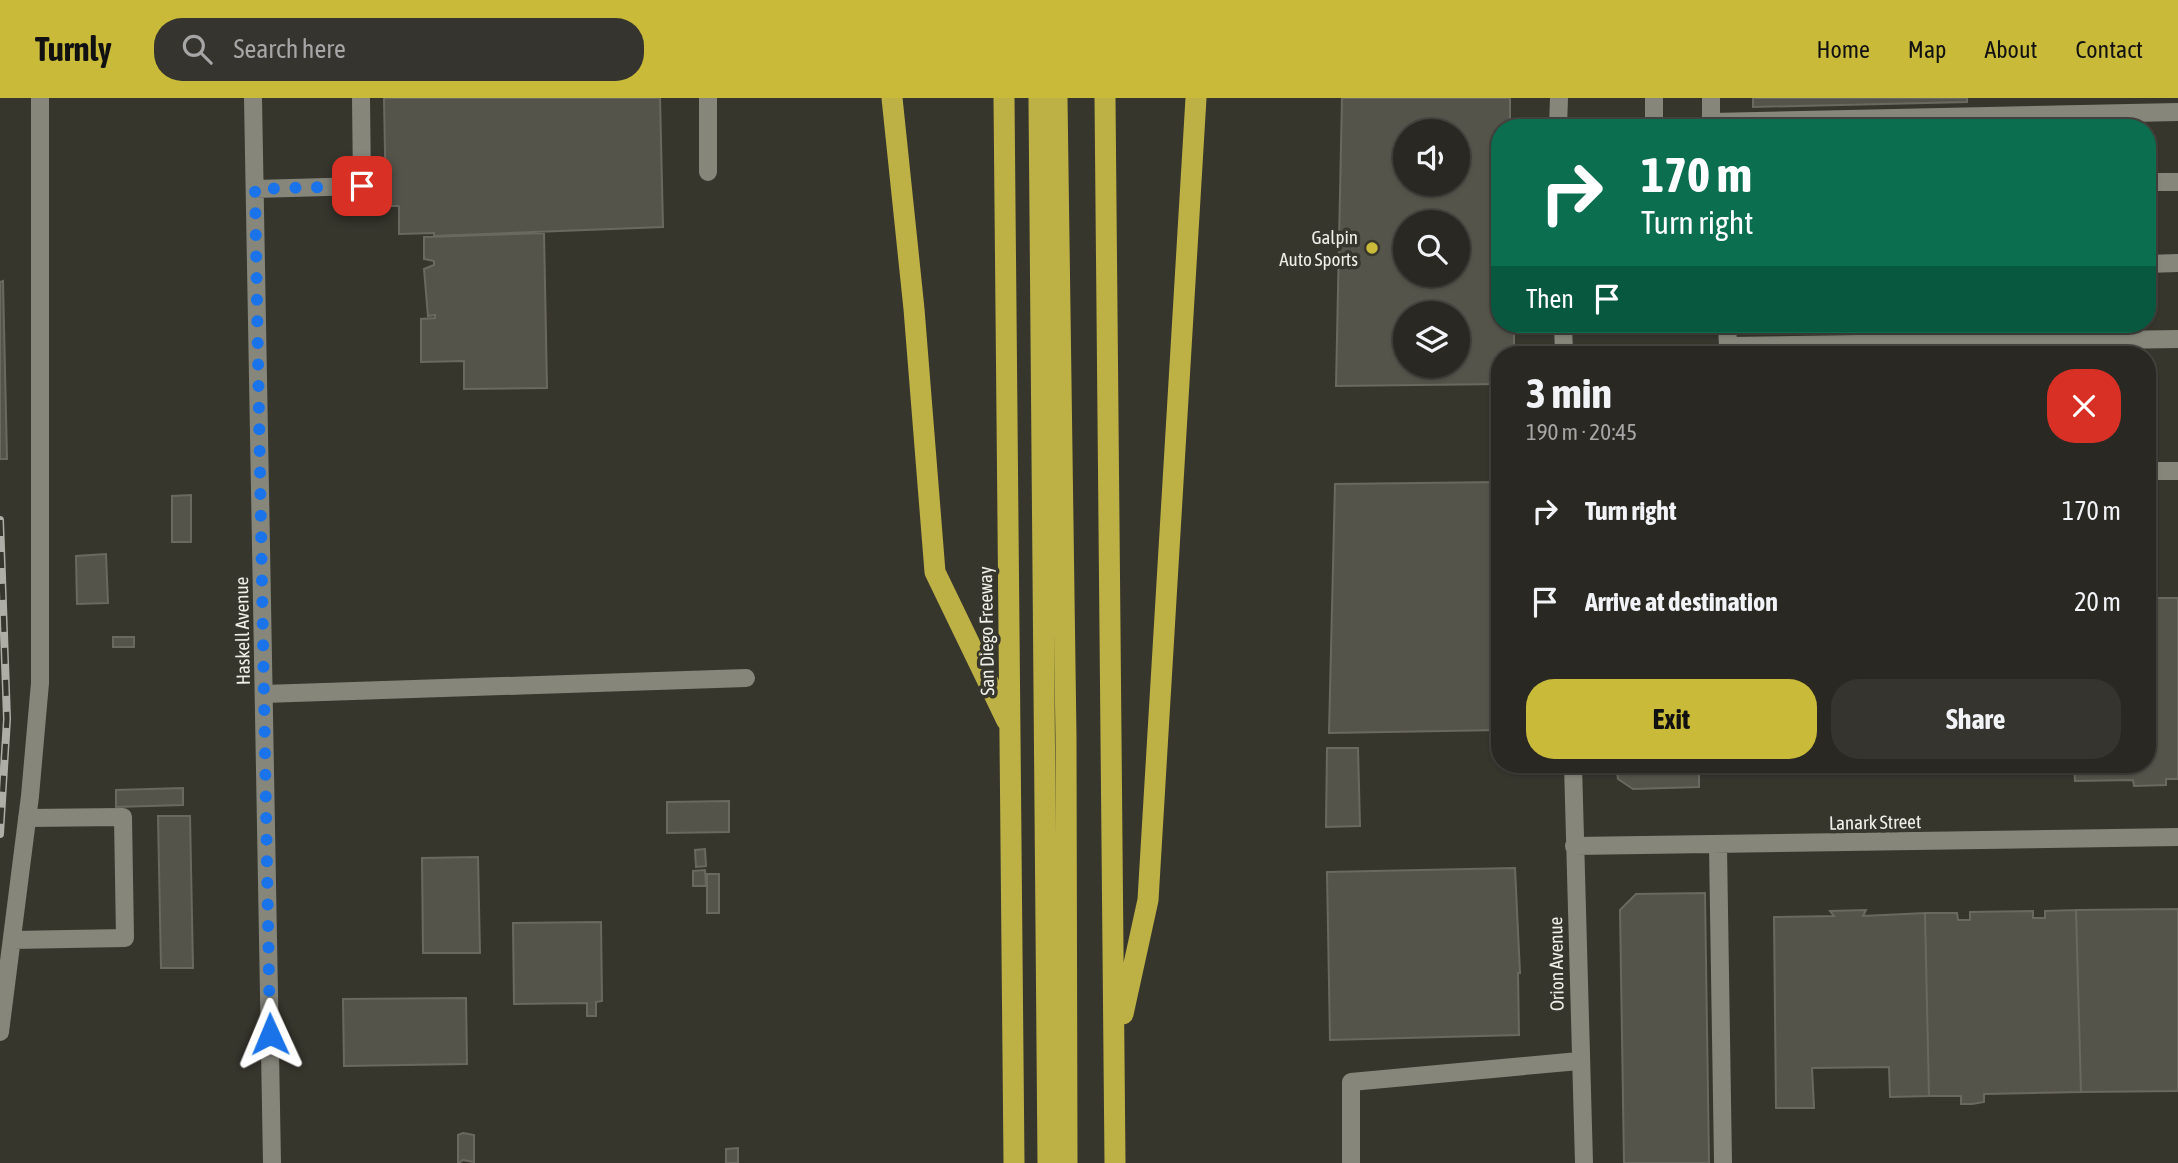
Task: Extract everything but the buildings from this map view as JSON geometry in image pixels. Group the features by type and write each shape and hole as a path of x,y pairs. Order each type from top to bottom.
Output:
{"highway":[{"path":"892,98 914,309 935,572 1010,726"},
{"name":"San Diego Freeway","path":"1004,98 1014,1163"},
{"path":"1039,98 1048,1163"},
{"path":"1057,98 1066,737 1067,1163"},
{"path":"1105,98 1115,1163"},
{"path":"1115,1053 1148,900 1196,98"}],"street":[{"path":"0,1032 27,818 40,683 40,98"},
{"name":"Haskell Avenue","path":"253,98 272,1163"},
{"path":"255,189 362,186 360,98"},
{"path":"708,98 708,172"},
{"path":"1558,119 1559,98"},
{"path":"1654,98 1654,119"},
{"path":"1711,98 1711,119"},
{"path":"1927,119 2178,112"},
{"path":"2156,182 2178,182"},
{"path":"2156,264 2178,264"},
{"path":"1728,346 2178,339"},
{"path":"2156,471 2178,471"},
{"path":"264,694 746,678"},
{"name":"Orion Avenue","path":"1573,773 1579,1061 1584,1163"},
{"path":"12,940 125,938 122,817 27,818"},
{"name":"Lanark Street","path":"1574,846 2178,838"},
{"path":"1718,846 1724,1163"},
{"path":"1351,1163 1351,1082 1579,1061"}],"railway":[{"path":"0,520 7,719 0,834"}],"place":[{"name":"Galpin Auto Sports","path":"1372,248"}],"route":[{"path":"270,1034 255,189 362,186"}]}
